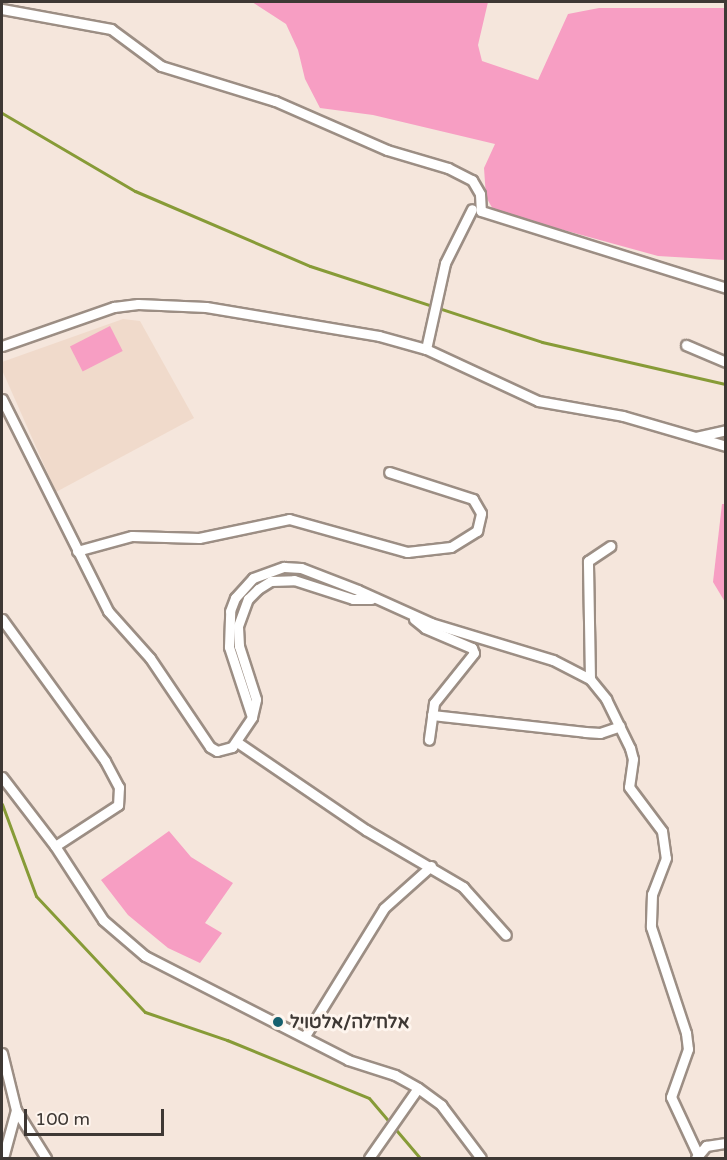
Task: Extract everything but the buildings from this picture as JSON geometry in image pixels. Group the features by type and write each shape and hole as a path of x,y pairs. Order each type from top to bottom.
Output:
{"street":[{"path":"2,9 111,30 161,66 275,101 387,150 448,168 472,180 480,194 481,211 726,288"},
{"path":"426,349 445,263 472,209"},
{"path":"2,346 114,308 138,304 206,307 379,336 426,349 538,401 623,416 726,446"},
{"path":"686,345 726,362"},
{"path":"2,399 108,611 150,658 204,743 217,751 237,742 252,717 256,699 239,646 238,626 248,599 279,579 309,582 353,598 371,599 407,613 533,653 590,679"},
{"path":"696,437 726,430"},
{"path":"77,551 132,536 199,538 289,519 407,552 451,547 465,542 477,531 481,513 473,499 389,472"},
{"path":"610,546 588,561 590,679 620,726 633,759 629,787 657,820 664,843 664,870 652,894 651,927 686,1033 688,1050 671,1097 697,1157 706,1146 726,1143"},
{"path":"407,613 425,628 472,648 474,653 441,692 432,715 429,740"},
{"path":"2,619 105,761 119,787 118,805 55,846"},
{"path":"432,715 600,733 620,726"},
{"path":"237,742 366,830 431,866 463,887 506,934"},
{"path":"2,777 55,846 103,920 145,956 348,1060 395,1075 418,1088 441,1106 481,1158"},
{"path":"304,1036 384,908 431,866"},
{"path":"2,1053 16,1110 45,1158"},
{"path":"369,1158 418,1088"},
{"path":"3,1158 16,1110"}],"shaded area":[{"path":"252,2 488,2 478,45 482,61 538,80 568,14 599,8 725,8 725,260 658,256 494,211 486,197 484,168 495,144 373,115 320,108 305,79 298,50 286,24"},
{"path":"123,319 140,321 194,418 56,492 2,370 2,362"},
{"path":"110,326 123,351 83,371 70,346"},
{"path":"722,504 725,504 725,602 713,582"},
{"path":"169,831 191,857 233,883 205,923 222,933 200,963 168,948 128,915 101,880"}],"waterway":[{"path":"2,113 135,191 310,266 542,342 726,384"},
{"path":"2,804 36,896 145,1012 227,1040 369,1098 420,1158"}],"place":[{"name":"אלח׳לה/אלטויל","path":"278,1022"}]}
